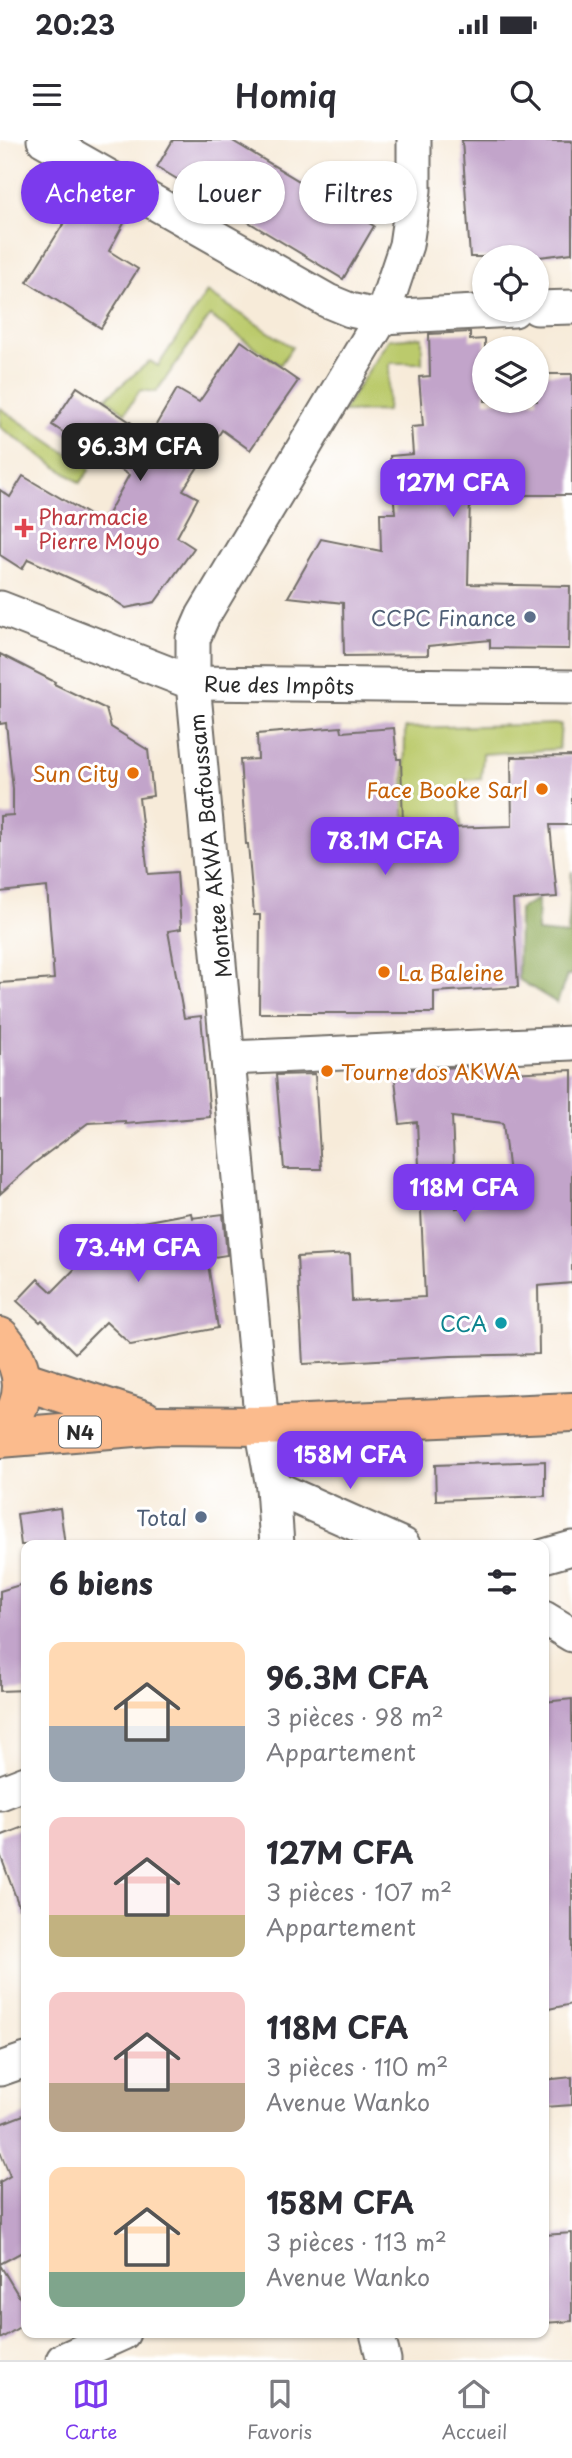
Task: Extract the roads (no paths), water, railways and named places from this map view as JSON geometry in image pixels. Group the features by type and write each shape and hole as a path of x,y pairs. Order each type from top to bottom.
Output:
{"highway":[{"path":"0,1337 19,1363 23,1380 19,1403 7,1424 0,1430"},
{"name":"N4","path":"23,1380 159,1425"},
{"name":"N4","path":"0,1438 159,1425 262,1426 572,1412"}],"street":[{"path":"44,140 328,301 350,310 383,317 472,312"},
{"name":"Montee AKWA Bafoussam","path":"277,1540 273,1487 262,1426 193,683 193,639 202,616 383,317 406,245 414,190 414,140"},
{"path":"549,308 572,307"},
{"name":"Rue des Impôts","path":"0,608 193,683 572,687"},
{"path":"229,1058 572,1043"},
{"path":"273,1487 392,1540"},
{"path":"549,1555 572,1548"},
{"path":"549,1621 572,1635"},
{"path":"0,1793 21,1785"},
{"path":"0,2069 21,2062"},
{"path":"63,2360 113,2338"},
{"path":"378,2338 384,2360"}],"place":[{"name":"Pharmacie Pierre Moyo","path":"24,528"},
{"name":"CCPC Finance","path":"530,617"},
{"name":"Sun City","path":"133,773"},
{"name":"Face Booke Sarl","path":"542,789"},
{"name":"La Baleine","path":"384,972"},
{"name":"Tourne dos AKWA","path":"327,1071"},
{"name":"CCA","path":"501,1323"},
{"name":"Total","path":"201,1517"}]}
